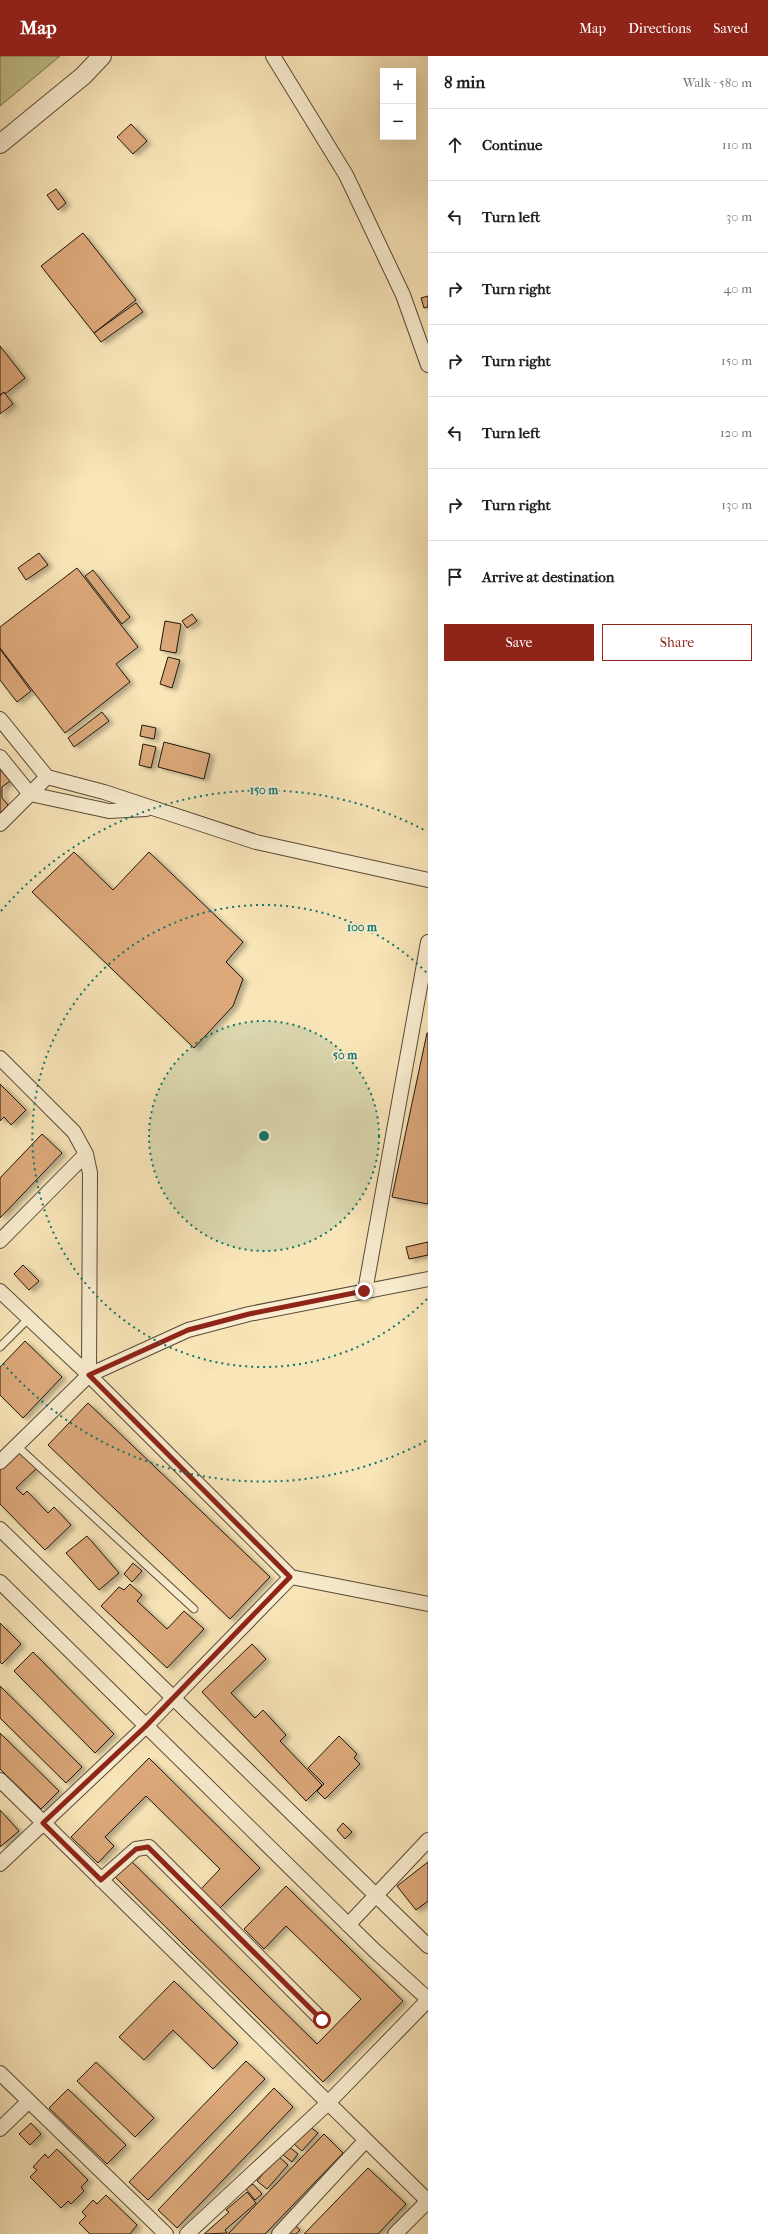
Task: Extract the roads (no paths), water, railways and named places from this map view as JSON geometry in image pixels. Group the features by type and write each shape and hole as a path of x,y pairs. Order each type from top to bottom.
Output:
{"street":[{"path":"0,144 84,76 102,56"},
{"path":"273,56 346,175 403,295 428,365"},
{"path":"0,719 47,776 104,792 256,842 428,880"},
{"path":"0,757 30,794 109,811 153,809"},
{"path":"0,824 47,776"},
{"path":"364,1291 428,942"},
{"path":"0,1058 74,1132 86,1154 90,1173 89,1375"},
{"path":"0,1241 86,1154"},
{"path":"0,1462 89,1375 188,1330 249,1314 428,1279"},
{"path":"0,1291 89,1375 290,1577 428,1604"},
{"path":"0,1529 171,1698 428,1946"},
{"path":"0,1864 146,1726 171,1698 290,1577"},
{"path":"0,1582 348,1925 428,1999 328,2103 187,2234"},
{"path":"0,1780 428,2201 395,2234"},
{"path":"348,1925 428,1840"},
{"path":"101,1880 136,1849 148,1847 322,2020"},
{"path":"0,2073 166,2234"},
{"path":"0,2130 29,2101"},
{"path":"279,2234 366,2140"}],"lane":[{"path":"0,1347 29,1318"},
{"path":"17,1446 194,1609"}]}
